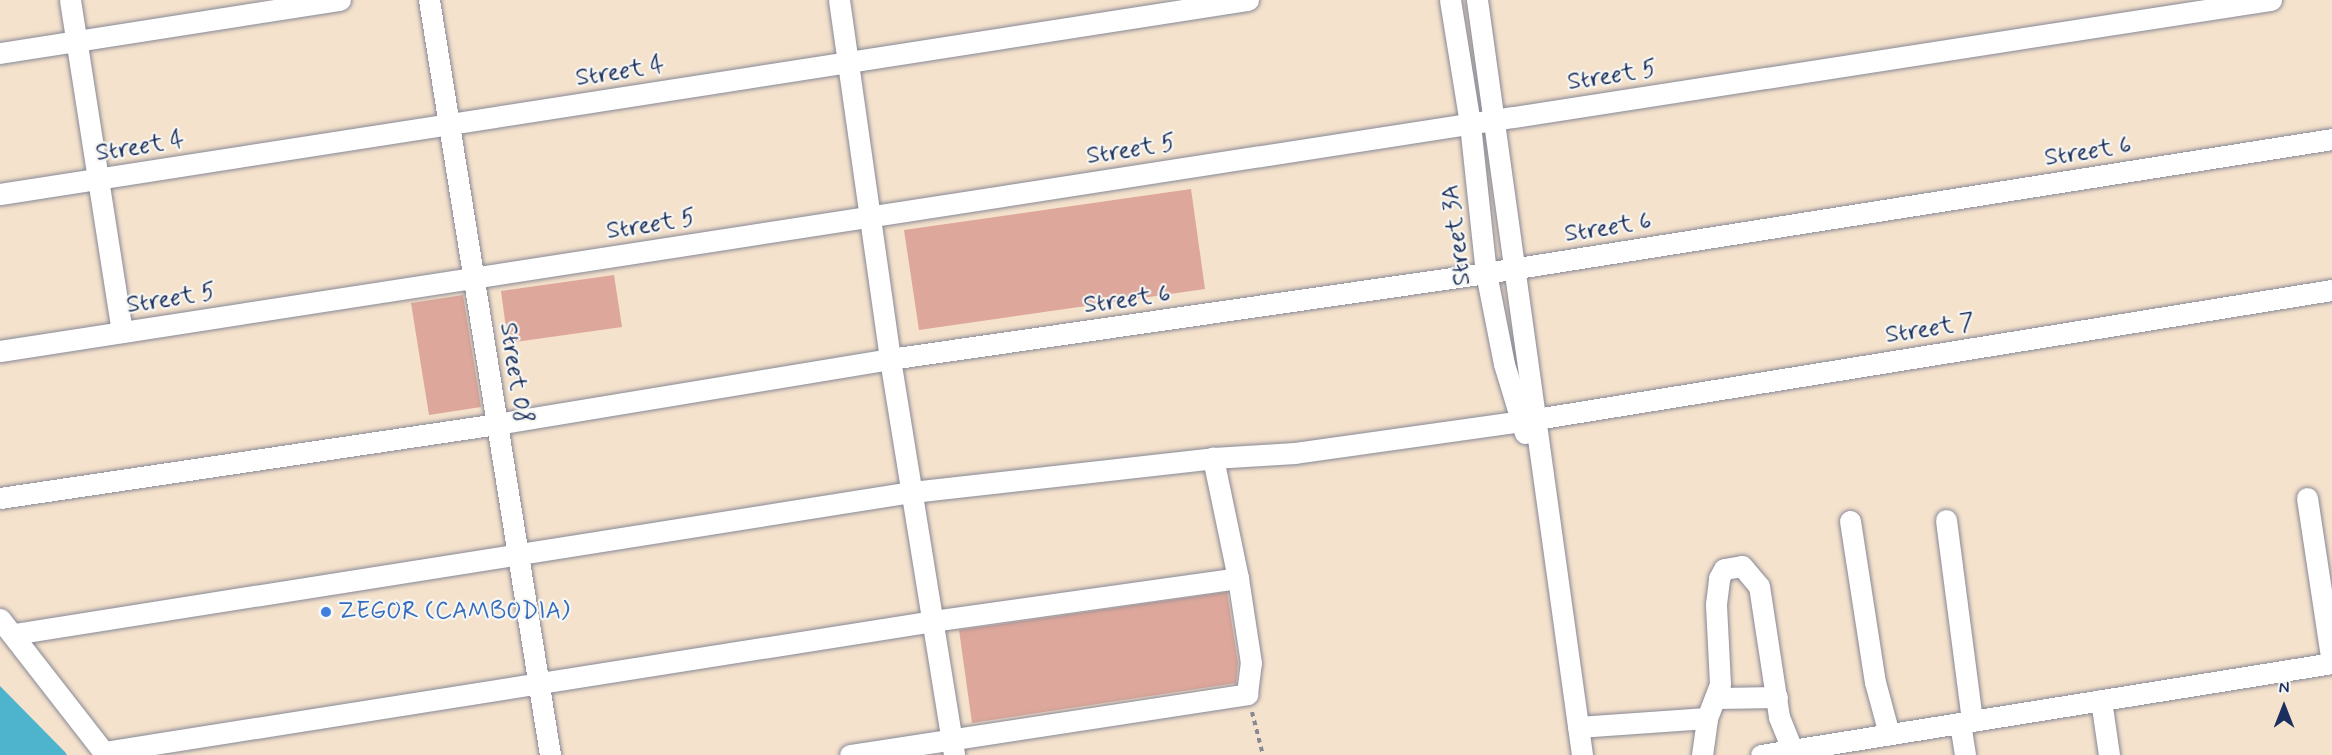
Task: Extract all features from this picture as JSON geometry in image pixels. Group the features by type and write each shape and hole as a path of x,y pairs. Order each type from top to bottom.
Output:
{"street":[{"path":"70,0 122,332"},
{"path":"0,53 340,0"},
{"name":"Street 08","path":"429,0 550,755"},
{"path":"839,0 890,359 953,747"},
{"name":"Street 4","path":"0,194 1248,0"},
{"name":"Street 3A","path":"1450,0 1470,124 1485,273 1538,457 1582,755"},
{"name":"Street 3A","path":"1477,0 1515,268 1527,420"},
{"name":"Street 5","path":"0,351 2271,0"},
{"name":"Street 6","path":"0,498 497,424 890,359 1485,273 2332,139"},
{"name":"Street 7","path":"7,627 518,555 912,492 1213,458 1295,453 1527,420 2332,290"},
{"path":"850,755 953,747 1247,694 1251,663 1238,578 1213,458"},
{"path":"1761,755 1792,750 1840,749 1889,734 2332,663 2329,625 2307,498"},
{"path":"1946,520 1966,722 1965,755"},
{"path":"1850,521 1875,682 1889,734"},
{"path":"1702,755 1707,718 1718,698 1719,578 1724,569 1742,567 1759,586 1779,717 1792,750"},
{"path":"7,627 105,753 933,621 1238,578"},
{"path":"1718,698 1777,697"},
{"path":"2101,700 2109,755"},
{"path":"1578,727 1707,718"}],"path":[{"path":"1247,694 1263,755"}],"water":[{"path":"0,686 65,752 67,755 0,755"}],"building":[{"path":"1191,189 1205,289 919,330 904,230"},
{"path":"614,275 622,327 508,343 501,291"},
{"path":"463,295 481,407 429,415 411,303"},
{"path":"1227,592 1238,663 1236,683 972,723 959,630"}],"place":[{"name":"ZEGOR (CAMBODIA)","path":"326,612"}]}
